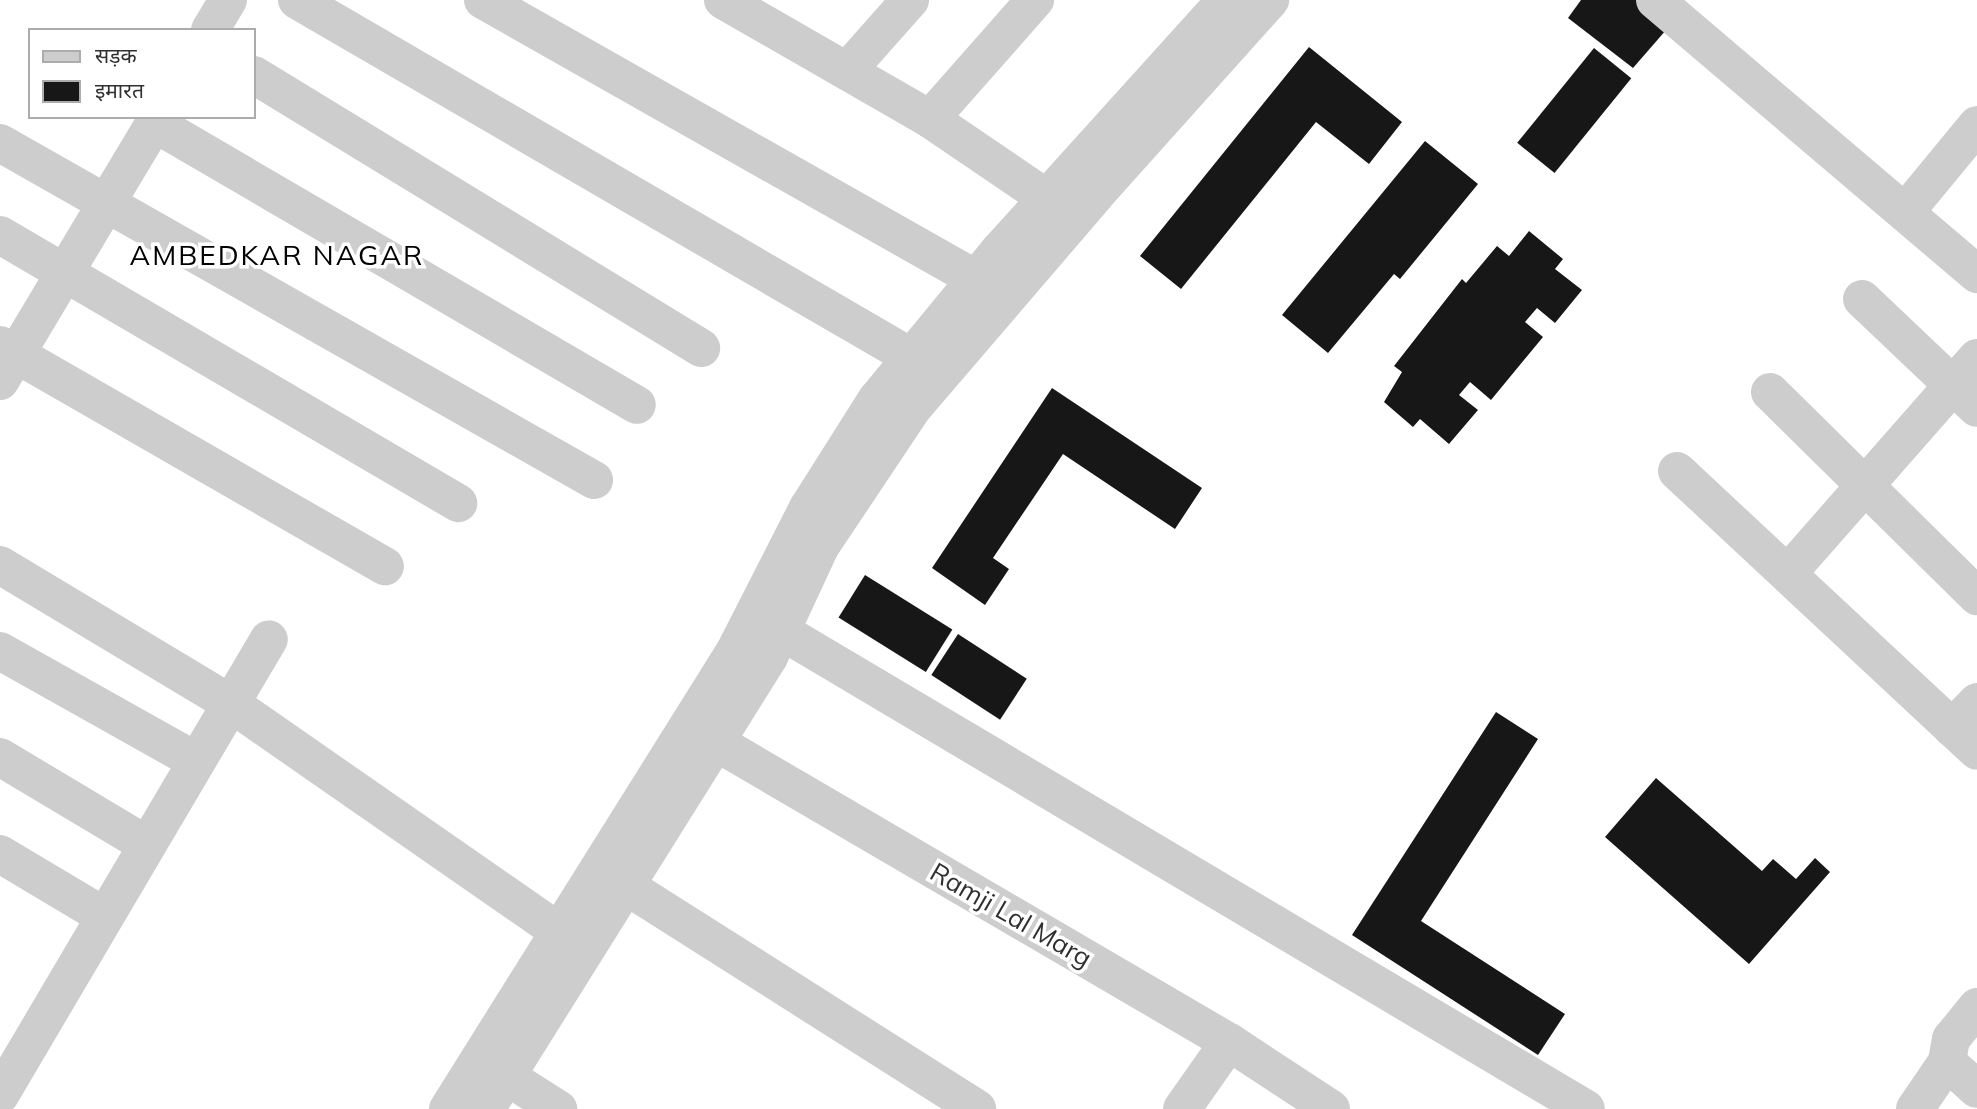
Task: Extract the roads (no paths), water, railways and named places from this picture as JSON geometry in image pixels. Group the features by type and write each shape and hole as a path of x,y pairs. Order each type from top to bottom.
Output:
{"street":[{"path":"211,28 228,0"},
{"path":"297,0 911,358"},
{"path":"483,0 976,279"},
{"path":"723,0 778,13 847,71 930,119 1061,208"},
{"path":"847,71 910,0"},
{"path":"930,119 1035,0"},
{"path":"448,1109 572,941 702,734 781,631 820,547 912,409 1061,208 1226,0"},
{"path":"486,1109 506,1076 572,941 626,886 702,734 735,651 808,508 877,400 976,279 1061,208 1270,0"},
{"path":"1655,0 1907,210 1977,274"},
{"path":"256,76 701,348"},
{"path":"385,566 5,360 65,273 156,120 637,405"},
{"path":"1907,210 1977,125"},
{"path":"0,143 594,480"},
{"path":"0,235 458,503"},
{"path":"1789,572 1864,487 1969,384 1862,299"},
{"path":"1770,392 1977,596"},
{"path":"1677,471 1789,572 1969,727"},
{"path":"0,565 230,703 572,941"},
{"path":"781,631 1586,1109"},
{"path":"3,1083 269,639"},
{"path":"0,651 196,761"},
{"name":"Ramji Lal Marg","path":"702,734 1229,1042 1331,1109"},
{"path":"0,757 146,845"},
{"path":"0,854 104,916"},
{"path":"626,886 977,1109"},
{"path":"1915,1109 1947,1062 1951,1039 1977,1007"},
{"path":"1182,1109 1229,1042"},
{"path":"1947,1062 1977,1089"},
{"path":"506,1076 558,1109"}],"district":[{"name":"AMBEDKAR NAGAR","path":"277,255"}]}
